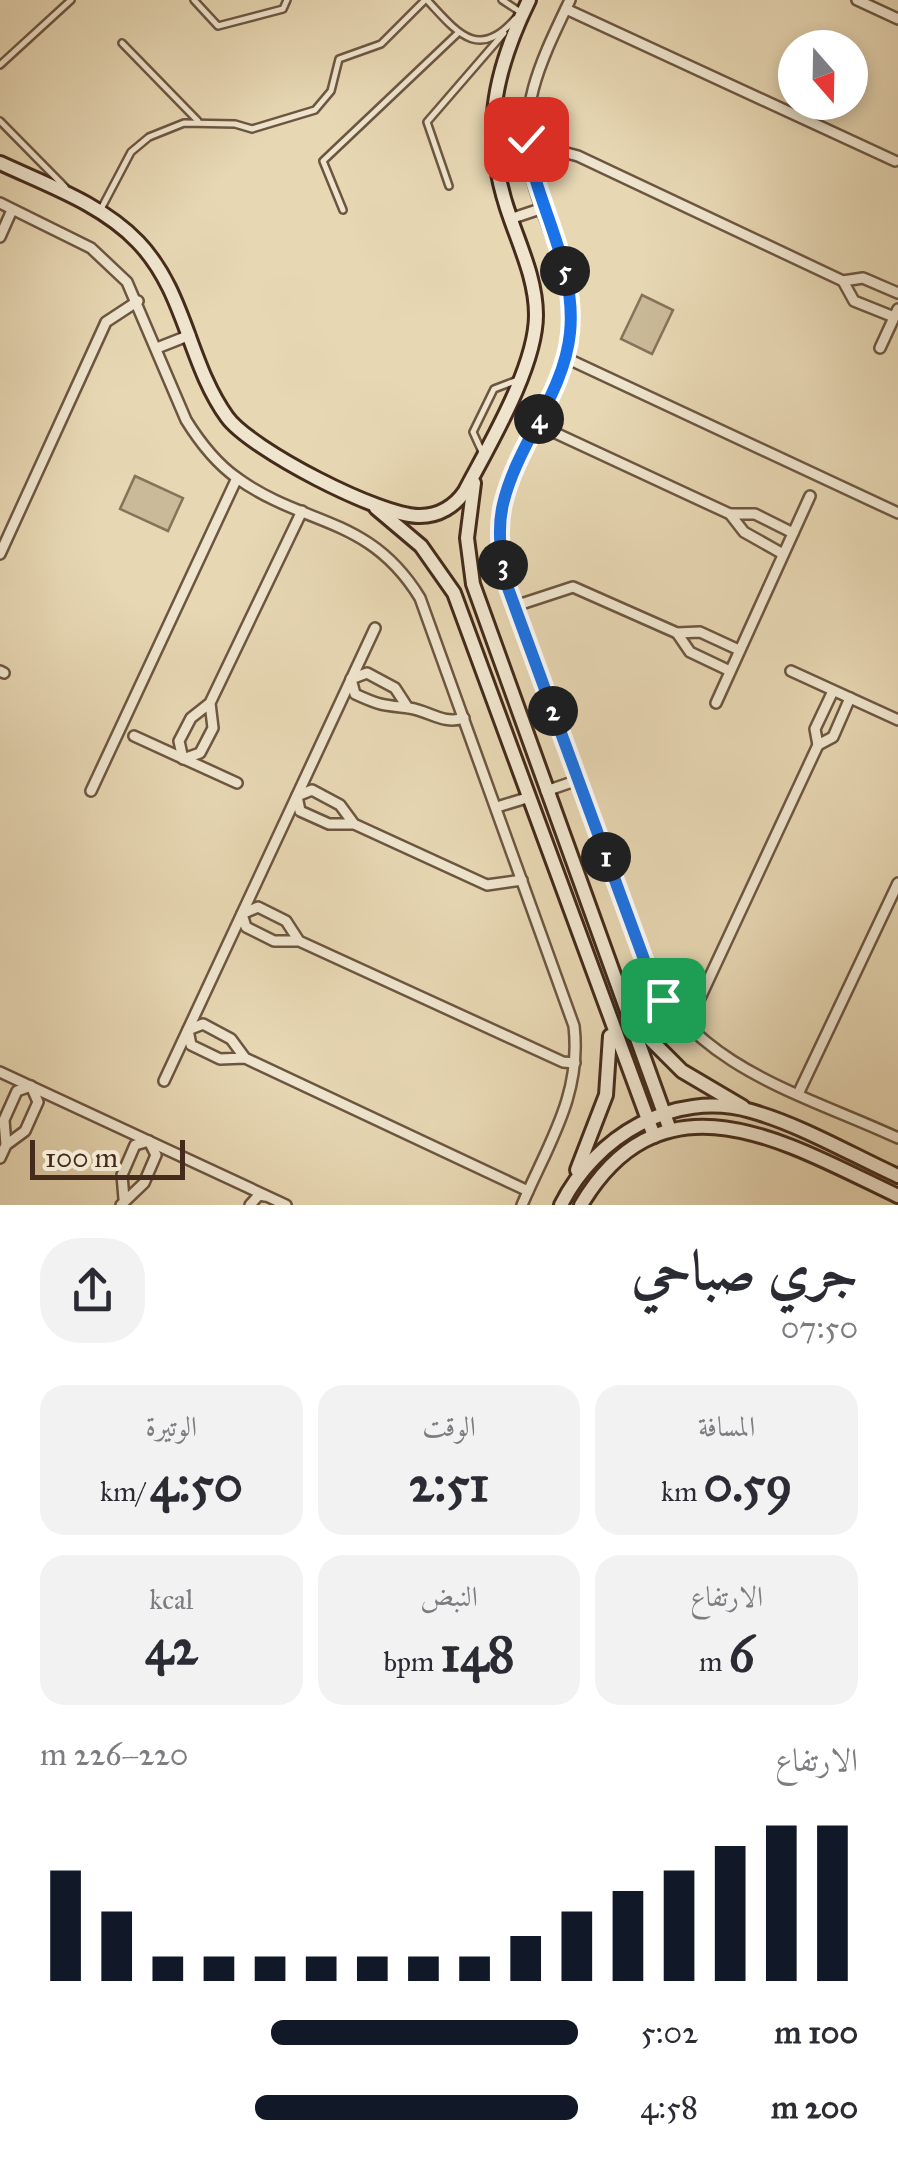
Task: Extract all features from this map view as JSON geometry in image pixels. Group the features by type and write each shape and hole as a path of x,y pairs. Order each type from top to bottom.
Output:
{"main road":[{"path":"0,163 100,211 138,241 156,264 214,394 244,437 366,500 408,516 426,516 457,502 477,468 533,340 536,298 496,179 492,125 500,71 526,6"},
{"path":"477,468 468,519 474,584 670,1130"},
{"path":"366,500 422,546 454,593 654,1136"},
{"path":"560,1205 599,1117 610,1072 612,1048 602,1000"},
{"path":"629,1016 682,1071 750,1110 898,1176"},
{"path":"572,1184 596,1155 647,1120 709,1106 750,1110"},
{"path":"581,1205 618,1159 654,1136 670,1130 721,1126 760,1133 898,1196"}],"street":[{"path":"857,0 898,19"},
{"path":"897,163 568,4 530,90 529,158 569,285 566,358 514,472 501,519 505,580 649,973 682,1026 726,1059 898,1138"},
{"path":"529,158 563,152 578,156 843,281 862,278 898,293"},
{"path":"0,203 92,248 127,282 186,420 198,439 237,478 366,538 406,575 438,640 567,996 574,1026 575,1064 566,1114 522,1205"},
{"path":"510,219 543,208"},
{"path":"0,237 12,210"},
{"path":"843,281 854,300 896,313 880,348"},
{"path":"0,554 106,322 138,301"},
{"path":"157,348 190,335"},
{"path":"566,358 898,512"},
{"path":"536,424 730,514 755,514 793,534"},
{"path":"91,791 237,478"},
{"path":"716,702 810,496"},
{"path":"183,759 179,741 191,718 210,704 302,510"},
{"path":"730,514 744,532 784,554"},
{"path":"515,606 573,587 677,633 700,632 740,650"},
{"path":"164,1081 375,628"},
{"path":"677,633 690,652 730,671"},
{"path":"791,672 898,720"},
{"path":"351,679 367,673 395,688 408,708"},
{"path":"351,679 355,694 384,708 408,708 451,722 464,718"},
{"path":"682,1026 693,1013 818,745 815,729 832,690"},
{"path":"818,745 833,737 850,698"},
{"path":"183,759 200,753 213,728 210,704"},
{"path":"134,736 237,783"},
{"path":"546,791 578,780"},
{"path":"297,796 312,790 340,804 354,824"},
{"path":"297,796 300,810 329,824 354,824 487,885 507,886 522,880"},
{"path":"498,807 530,797"},
{"path":"799,1092 898,883"},
{"path":"242,914 258,906 286,922 299,941"},
{"path":"242,914 246,928 274,941 299,941 563,1062 575,1064"},
{"path":"188,1030 204,1024 232,1039 245,1058"},
{"path":"188,1030 192,1045 220,1058 245,1058 528,1191"},
{"path":"0,1072 270,1200"},
{"path":"0,1158 6,1145 25,1131 38,1102 31,1086"},
{"path":"6,1145 3,1132 10,1106 17,1091 31,1086"},
{"path":"123,1202 144,1183 156,1156 149,1141"},
{"path":"123,1202 122,1175 136,1144 149,1141"},
{"path":"250,1205 258,1195 286,1205"}],"lane":[{"path":"0,65 70,0"},
{"path":"194,0 218,26 283,9 287,0"},
{"path":"100,211 131,152 149,137 184,123 252,130 315,110 331,91 339,58 382,44 426,0 458,33 474,40 504,33"},
{"path":"450,186 427,122 526,6 502,0"},
{"path":"344,210 324,160 458,33"},
{"path":"122,43 200,124"},
{"path":"0,121 78,200"}],"shaded area":[{"path":"642,295 673,310 652,354 621,339"},
{"path":"135,476 183,498 168,531 120,509"}],"route":[{"path":"526,139 532,175 569,285 570,331 566,358 503,504 500,534 505,580 649,973 663,1000"}]}
